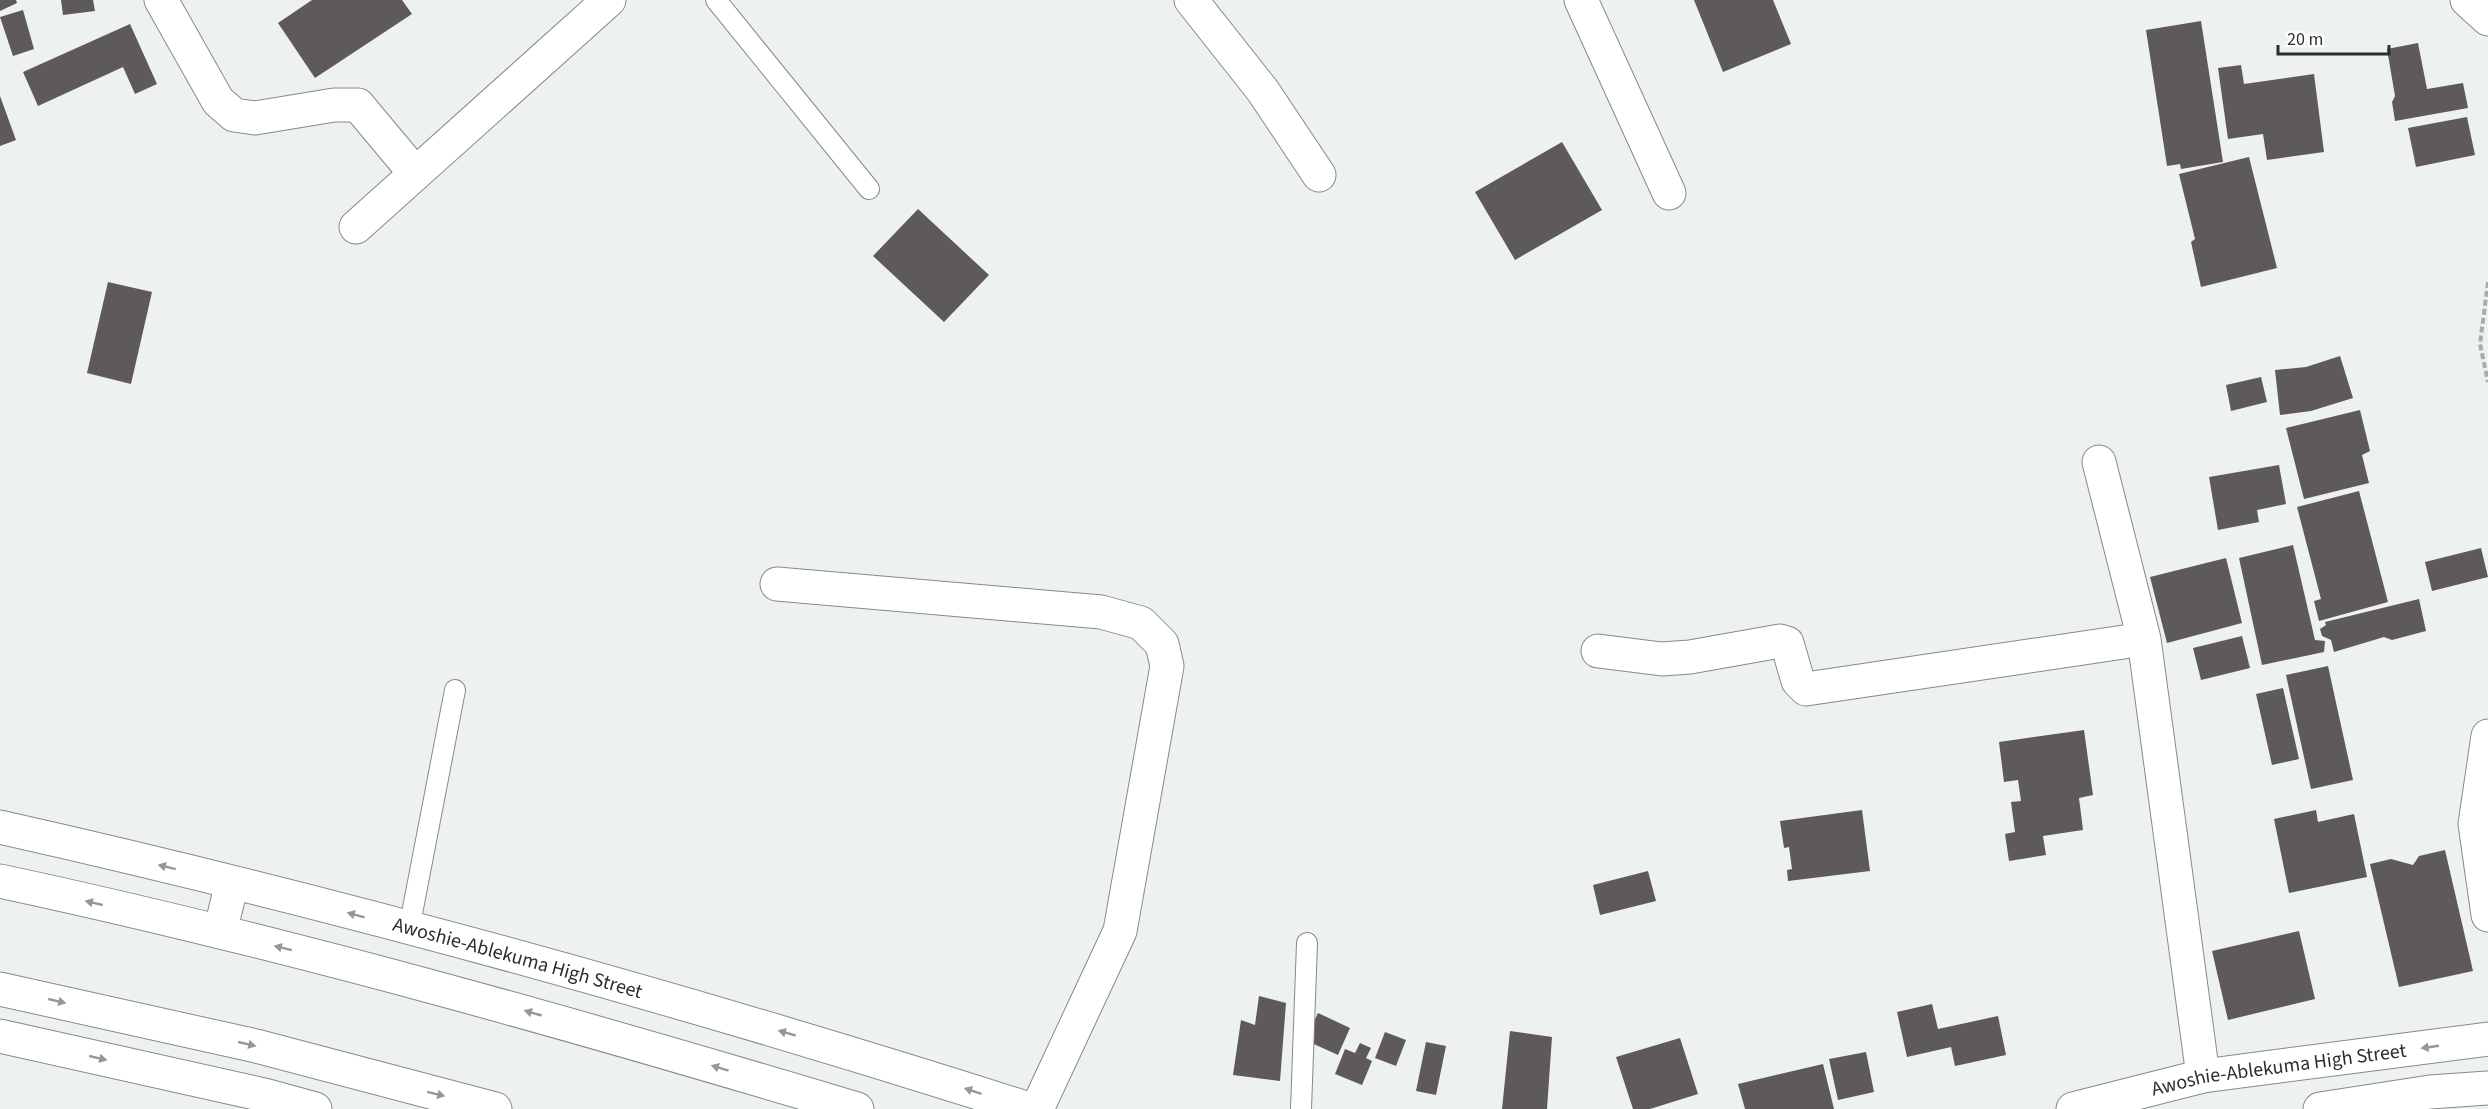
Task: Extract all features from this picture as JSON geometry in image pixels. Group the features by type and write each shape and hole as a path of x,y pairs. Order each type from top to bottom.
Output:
{"street":[{"path":"160,0 218,101 234,115 255,118 334,105 358,105 414,172"},
{"path":"356,227 414,172 609,0"},
{"path":"1191,0 1263,91 1319,175"},
{"path":"1581,0 1669,193"},
{"path":"2467,0 2488,19"},
{"path":"2099,462 2144,639 2203,1076"},
{"path":"777,584 1101,612 1141,623 1162,644 1167,666 1120,931 1037,1109"},
{"path":"1598,651 1662,659 1690,657 1780,641 1787,644 1798,681 1806,689 2144,639"},
{"path":"2488,736 2475,824 2488,915"},
{"name":"Awoshie-Ablekuma High Street","path":"0,827 231,882 612,982 845,1050 1029,1109"},
{"path":"0,881 220,932 471,996 857,1109"},
{"path":"220,932 231,882"},
{"path":"0,988 256,1046 495,1109"},
{"path":"0,1036 264,1095 315,1109"},
{"name":"Awoshie-Ablekuma High Street","path":"2073,1109 2203,1076 2488,1039"},
{"path":"2320,1109 2430,1092 2488,1088"}],"lane":[{"path":"717,0 869,189"},
{"path":"409,929 455,690"},
{"path":"1301,1109 1307,943"}],"path":[{"path":"2488,282 2480,344 2488,382"}],"building":[{"path":"0,0 16,0 17,3 0,11"},
{"path":"61,0 93,0 95,11 63,15"},
{"path":"312,0 402,0 412,14 315,78 278,23"},
{"path":"1694,0 1773,0 1791,44 1723,72"},
{"path":"23,10 34,49 13,56 0,17"},
{"path":"2201,21 2223,162 2181,169 2180,164 2167,166 2146,30"},
{"path":"130,24 157,84 135,94 123,67 38,106 23,72"},
{"path":"2418,43 2427,89 2463,83 2468,108 2395,121 2392,102 2395,96 2387,49"},
{"path":"2241,65 2244,84 2314,74 2324,152 2267,160 2263,134 2228,139 2218,68"},
{"path":"0,96 16,140 0,146"},
{"path":"2467,117 2475,155 2416,167 2408,128"},
{"path":"1562,142 1602,210 1515,260 1475,192"},
{"path":"2249,157 2277,268 2201,287 2191,242 2195,239 2179,174"},
{"path":"918,209 989,275 944,322 873,256"},
{"path":"108,282 152,292 131,384 87,373"},
{"path":"2340,356 2353,398 2311,411 2280,415 2275,370 2306,367"},
{"path":"2261,377 2267,402 2231,411 2226,385"},
{"path":"2360,410 2370,451 2362,455 2369,483 2304,499 2286,428"},
{"path":"2279,465 2286,504 2257,510 2259,522 2218,530 2209,477"},
{"path":"2359,491 2388,602 2319,621 2314,601 2321,599 2297,507"},
{"path":"2293,545 2315,640 2325,641 2324,652 2262,665 2239,558"},
{"path":"2481,548 2488,577 2432,591 2425,562"},
{"path":"2226,558 2242,623 2167,643 2150,577"},
{"path":"2419,599 2426,631 2392,640 2384,637 2334,652 2331,640 2322,636 2320,629 2326,625 2325,622"},
{"path":"2242,636 2250,668 2201,680 2193,648"},
{"path":"2328,666 2353,780 2311,789 2286,675"},
{"path":"2283,688 2299,759 2272,765 2256,694"},
{"path":"2084,730 2093,795 2079,798 2083,830 2043,836 2046,855 2009,861 2005,834 2015,832 2011,802 2021,801 2018,780 2004,782 1999,742"},
{"path":"1862,810 1870,871 1788,881 1787,870 1792,869 1789,847 1784,848 1780,821"},
{"path":"2316,810 2318,822 2354,814 2367,877 2289,893 2274,819"},
{"path":"2445,850 2473,971 2399,987 2370,864 2391,859 2413,865 2419,856"},
{"path":"1648,871 1656,901 1600,915 1593,885"},
{"path":"2299,931 2315,999 2228,1020 2212,951"},
{"path":"1259,996 1286,1003 1280,1081 1233,1075 1241,1020 1255,1025"},
{"path":"1932,1004 1938,1029 1998,1016 2006,1055 1955,1066 1951,1047 1907,1057 1897,1012"},
{"path":"1318,1013 1350,1028 1338,1055 1305,1040"},
{"path":"1510,1031 1552,1037 1547,1109 1502,1109"},
{"path":"1385,1032 1406,1040 1396,1066 1375,1058"},
{"path":"1680,1038 1698,1094 1650,1109 1633,1109 1616,1057"},
{"path":"1426,1042 1446,1046 1436,1095 1416,1091"},
{"path":"1360,1043 1371,1048 1366,1058 1372,1061 1362,1085 1335,1074 1345,1049 1355,1053"},
{"path":"1866,1052 1874,1092 1838,1100 1829,1059"},
{"path":"1823,1064 1834,1109 1745,1109 1738,1084"}]}
